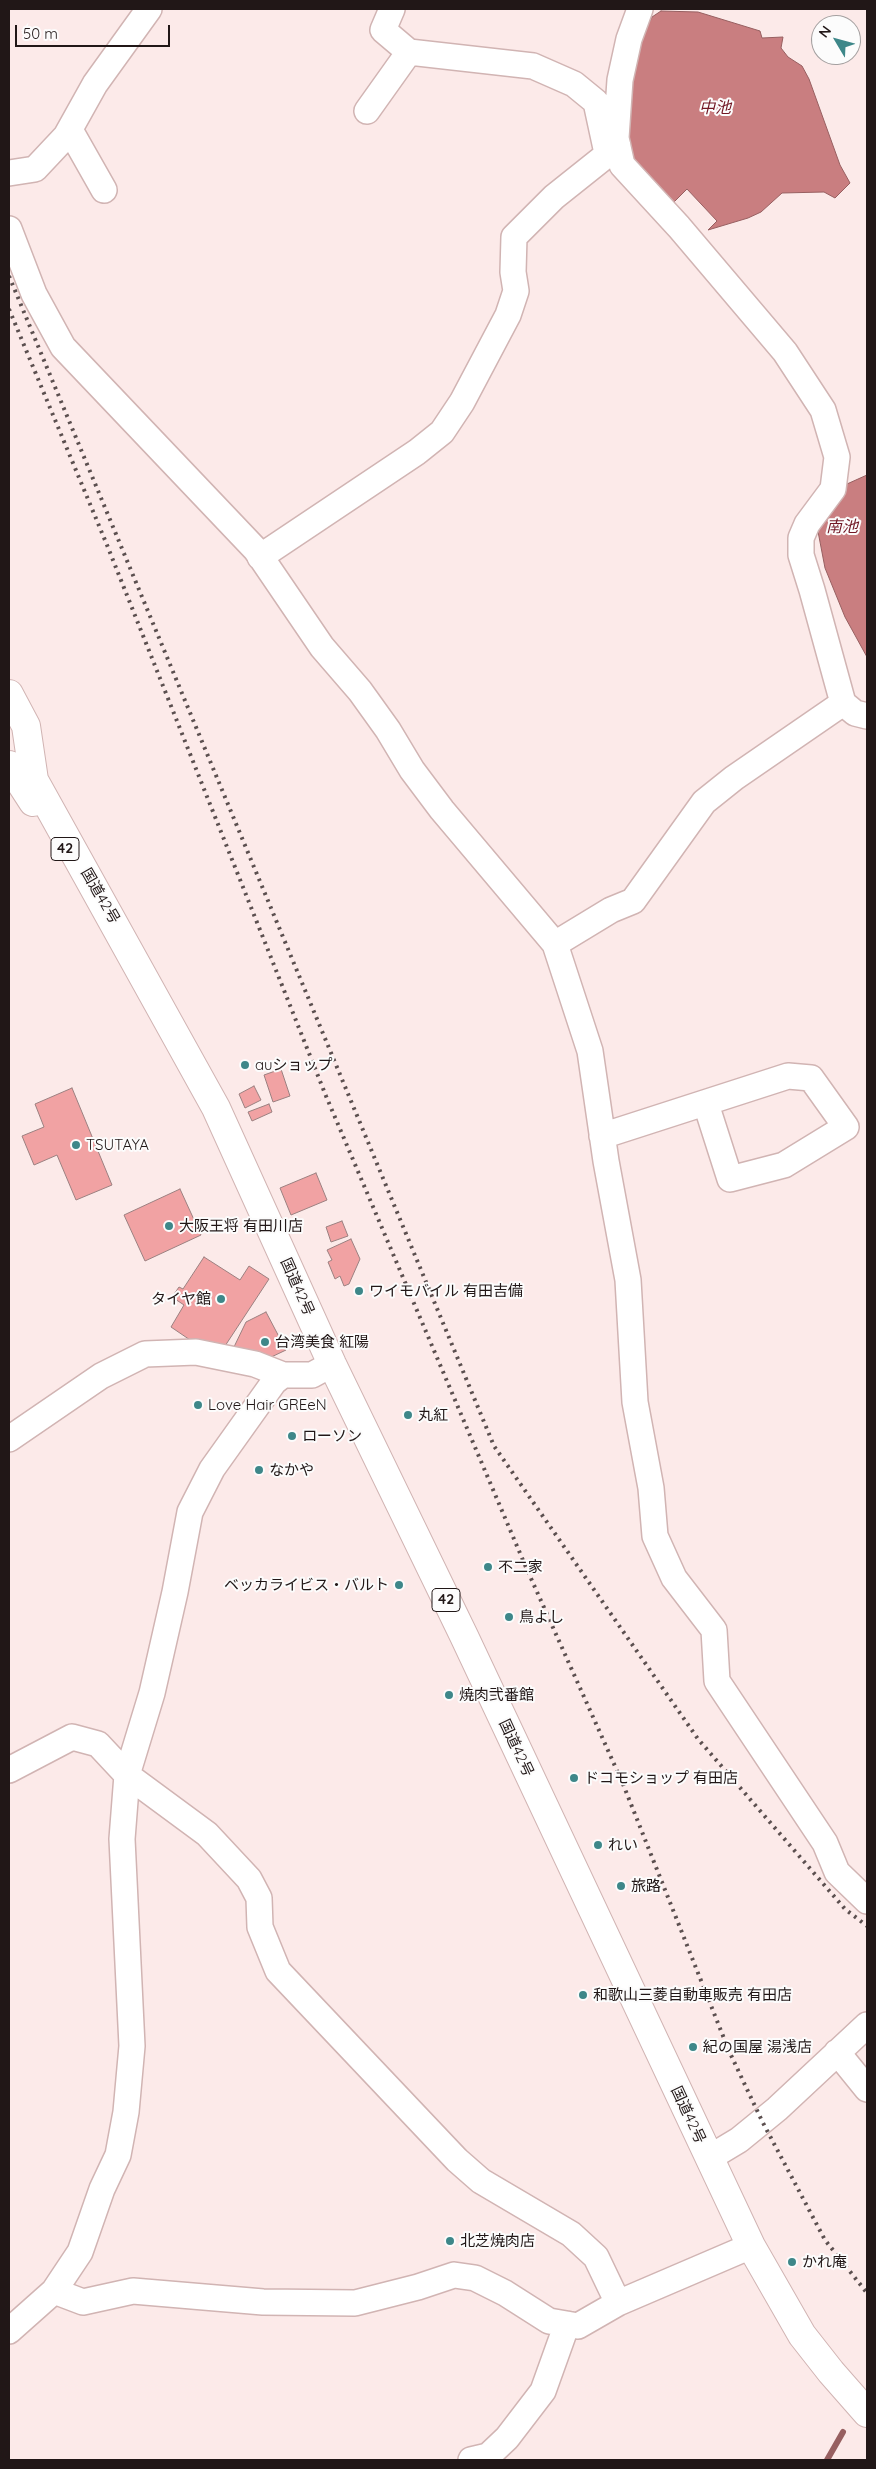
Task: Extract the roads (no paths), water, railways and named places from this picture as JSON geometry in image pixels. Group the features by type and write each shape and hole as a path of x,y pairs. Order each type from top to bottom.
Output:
{"highway":[{"name":"国道42号","path":"9,694 26,726 34,780 216,1108 332,1364 464,1636 751,2246 802,2334 831,2372 867,2413"},
{"path":"9,734 34,780"},
{"name":"国道42号","path":"9,764 121,934"}],"street":[{"path":"9,173 35,169 70,130 95,84 149,9"},
{"path":"392,9 383,30 409,52 532,66 574,84 596,102 613,150 622,165 679,227 785,352 823,410 837,457 833,489 807,524 801,538 801,555 843,703 855,713 867,716"},
{"path":"260,557 417,452 442,432 462,402 508,315 516,291 513,272 514,238 547,203 613,150 616,138 620,80 630,38 640,9"},
{"path":"367,111 409,52"},
{"path":"70,130 104,190"},
{"path":"9,229 34,294 63,348 260,557 322,647 360,691 388,730 417,776 555,944 590,1051 602,1136 628,1280 635,1402 651,1488 655,1536 674,1578 714,1630 717,1681 824,1842 837,1872 867,1901"},
{"path":"555,944 612,910 633,901 704,802 734,778 843,703"},
{"path":"602,1136 788,1076 811,1078 846,1127 784,1165 730,1179 706,1104"},
{"path":"9,1439 101,1376 145,1354 196,1352 255,1364 283,1375 312,1375 332,1364"},
{"path":"9,2331 54,2290 80,2252 102,2189 118,2154 126,2112 132,2046 122,1839 127,1775 152,1692 175,1592 190,1512 212,1468 274,1382 283,1375"},
{"path":"9,1770 72,1737 98,1744 127,1775 208,1834 249,1879 259,1898 260,1927 278,1971 469,2171 481,2181 571,2234 596,2257 618,2303"},
{"path":"709,2158 739,2140 867,2025"},
{"path":"837,2052 867,2089"},
{"path":"54,2290 83,2302 133,2291 263,2302 355,2303 418,2287 454,2275 475,2278 505,2293 549,2321 578,2326 618,2303 751,2246"},
{"path":"471,2460 488,2456 507,2438 543,2391 567,2324"}],"water":[{"name":"中池","path":"661,11 698,12 760,31 762,38 783,37 781,48 788,57 802,66 809,79 840,165 850,183 835,198 824,192 782,193 761,212 748,218 708,230 717,221 687,189 670,206 662,200 629,153 626,135 628,79 644,32 652,17"},
{"name":"南池","path":"867,475 867,657 845,617 825,568 816,521 836,494 847,484"}],"waterway":[{"path":"827,2460 843,2432"}],"railway":[{"path":"9,276 494,1446 698,1739 845,1909 867,1926"},
{"path":"9,309 107,545 326,1096 525,1565 623,1784 729,2051 762,2121 825,2240 867,2293"}],"place":[{"name":"auショップ","path":"245,1065"},
{"name":"TSUTAYA","path":"76,1145"},
{"name":"大阪王将 有田川店","path":"169,1226"},
{"name":"ワイモバイル 有田吉備","path":"359,1291"},
{"name":"タイヤ館","path":"221,1299"},
{"name":"台湾美食 紅陽","path":"265,1342"},
{"name":"Love Hair GREeN","path":"198,1405"},
{"name":"丸紅","path":"408,1415"},
{"name":"ローソン","path":"292,1436"},
{"name":"なかや","path":"259,1470"},
{"name":"不二家","path":"488,1567"},
{"name":"ベッカライビス・バルト","path":"399,1585"},
{"name":"鳥よし","path":"509,1617"},
{"name":"焼肉弐番館","path":"449,1695"},
{"name":"ドコモショップ 有田店","path":"574,1778"},
{"name":"れい","path":"598,1845"},
{"name":"旅路","path":"621,1886"},
{"name":"和歌山三菱自動車販売 有田店","path":"583,1995"},
{"name":"紀の国屋 湯浅店","path":"693,2047"},
{"name":"北芝焼肉店","path":"450,2241"},
{"name":"かれ庵","path":"792,2262"}]}
